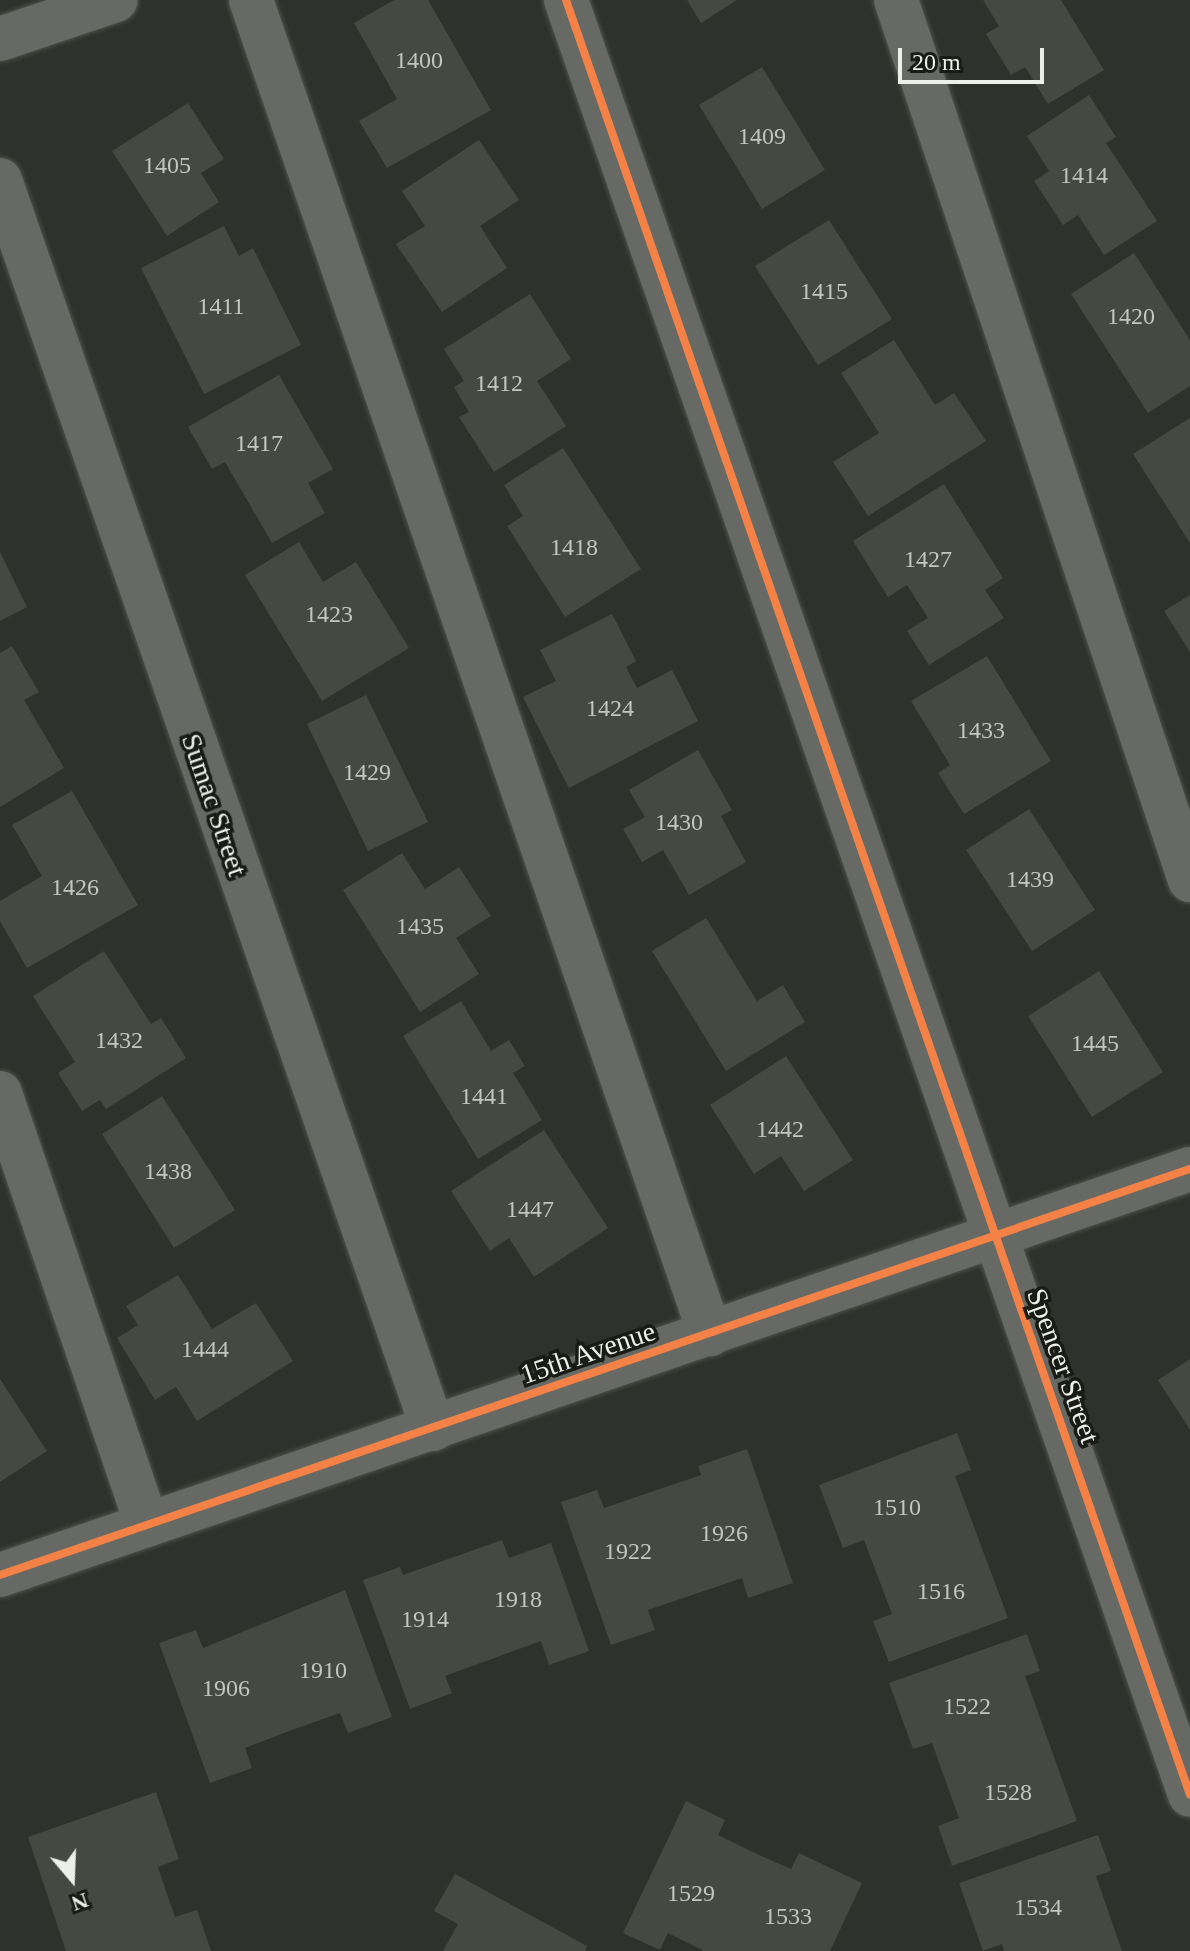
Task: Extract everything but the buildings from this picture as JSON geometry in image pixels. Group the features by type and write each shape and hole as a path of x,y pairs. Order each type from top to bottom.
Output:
{"street":[{"path":"0,39 116,0"},
{"path":"251,0 710,1334"},
{"name":"Spencer Street","path":"566,0 992,1237 1190,1795"},
{"path":"896,0 1190,880"},
{"name":"Sumac Street","path":"0,180 433,1429"},
{"path":"0,1093 147,1525"},
{"name":"15th Avenue","path":"0,1575 1190,1169"}],"cycle path":[{"path":"566,0 1190,1795"},
{"path":"0,1575 1190,1169"}]}
